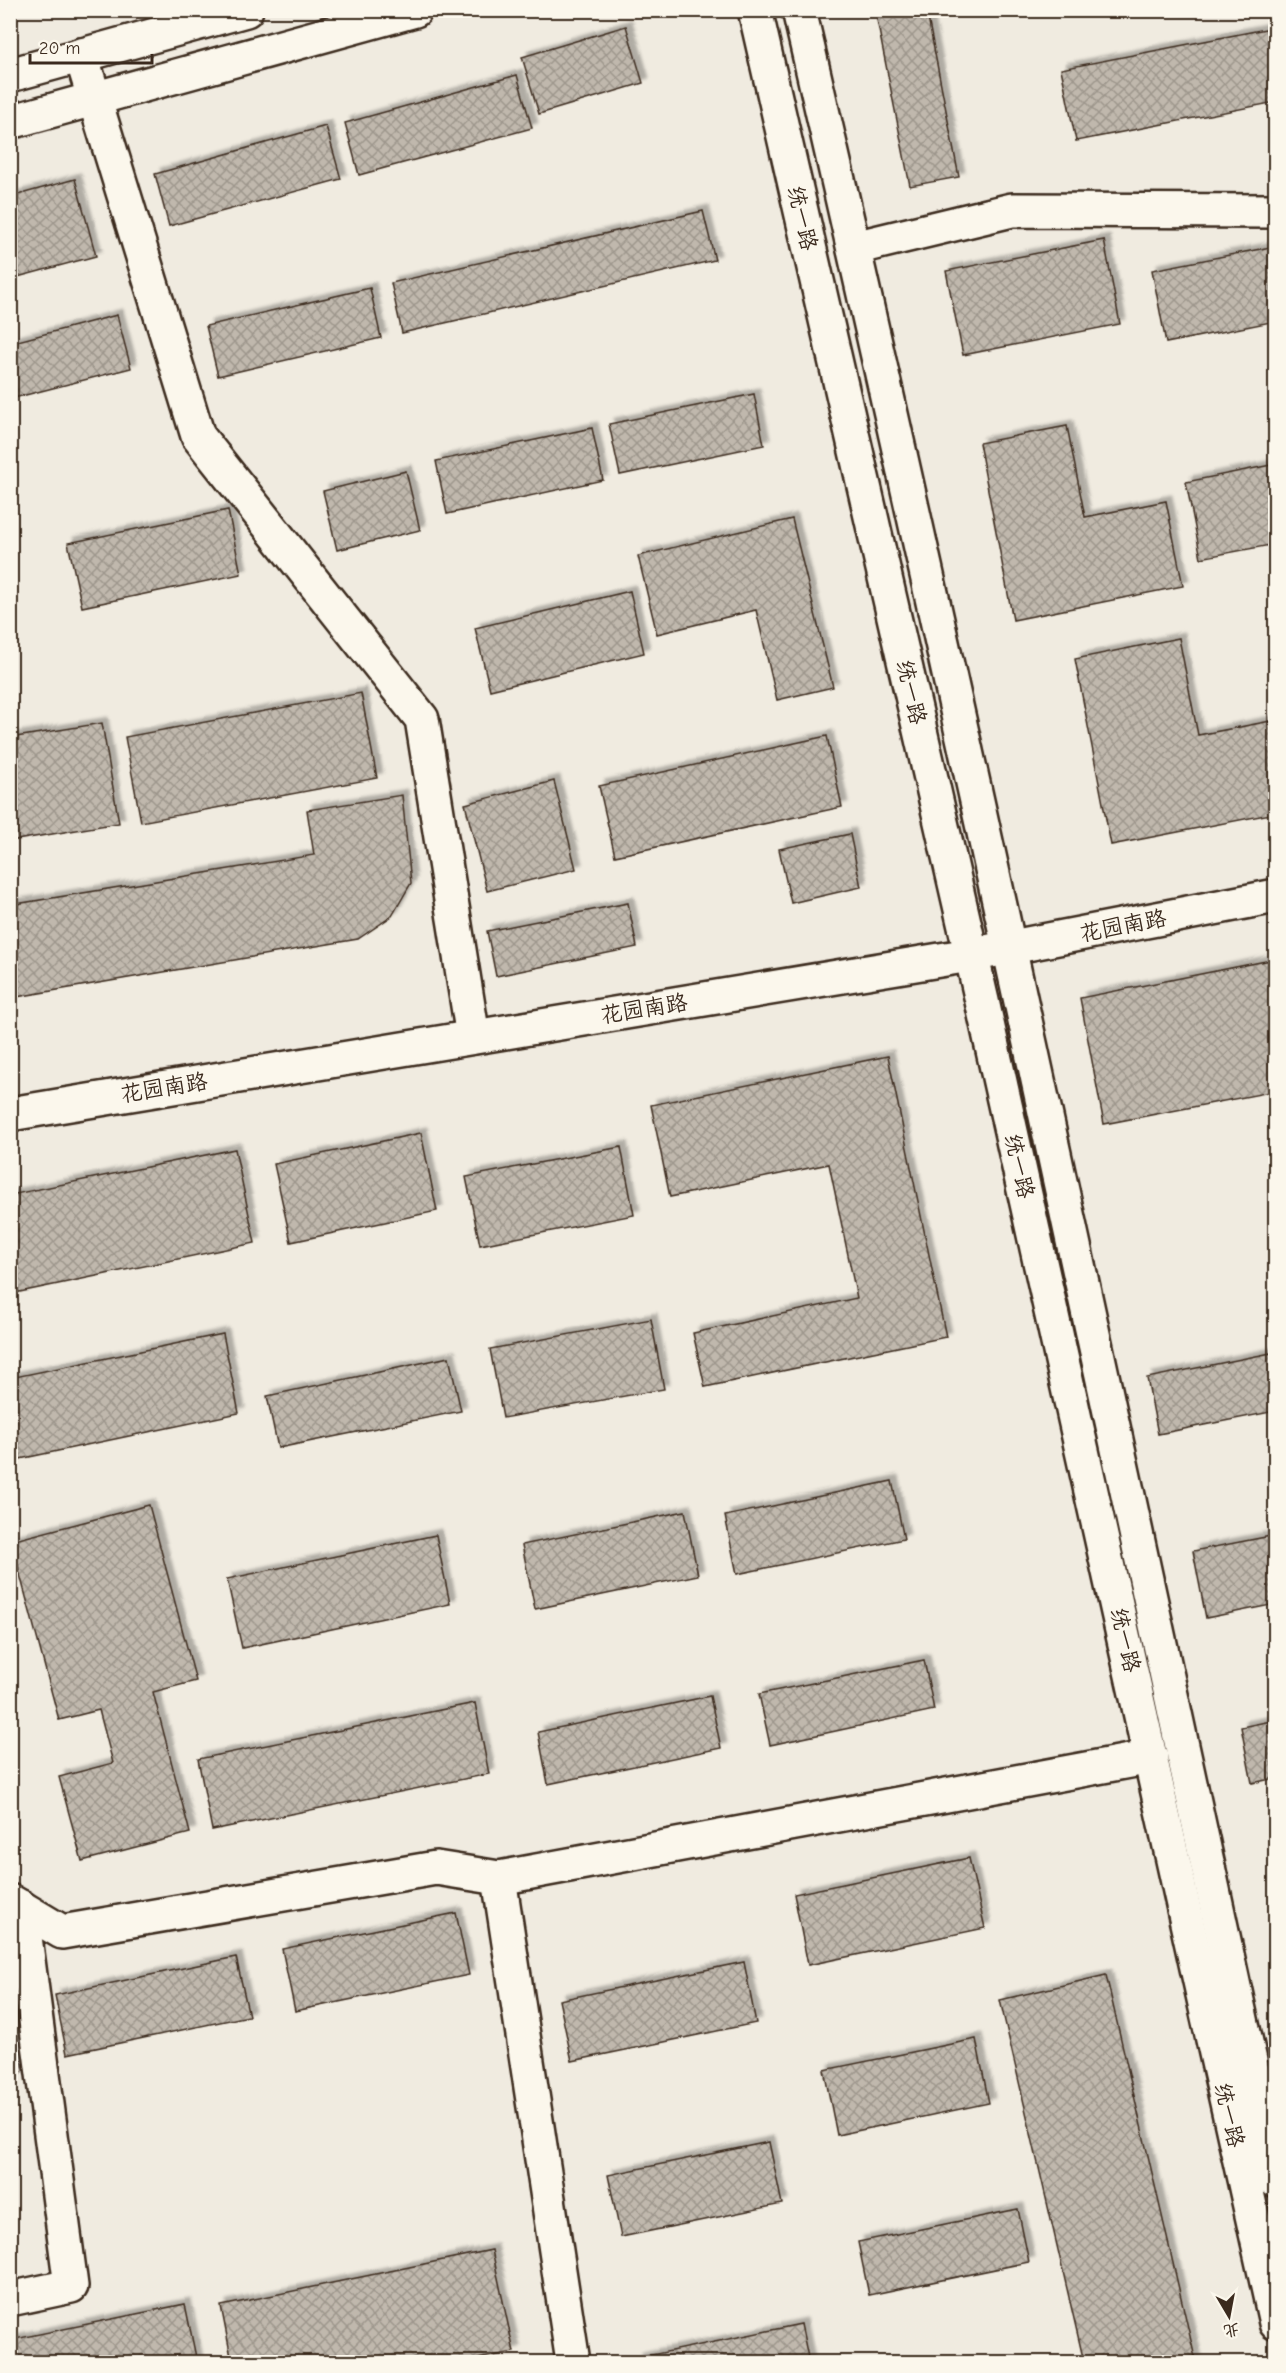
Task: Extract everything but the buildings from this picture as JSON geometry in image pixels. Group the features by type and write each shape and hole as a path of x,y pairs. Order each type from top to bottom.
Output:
{"main road":[{"path":"10,75 246,10"},
{"path":"10,122 415,10"},
{"name":"统一路","path":"755,10 982,1000 1275,2323"},
{"name":"统一路","path":"799,10 1010,948 1275,2181"},
{"path":"81,55 198,436 422,719 473,1037"},
{"path":"854,248 1012,210 1275,211"},
{"name":"花园南路","path":"10,1114 970,955 1275,896"},
{"path":"16,1904 62,1932 436,1868 499,1878 1151,1757"},
{"path":"499,1878 573,2362"},
{"path":"10,2299 71,2286 16,1904"}]}
